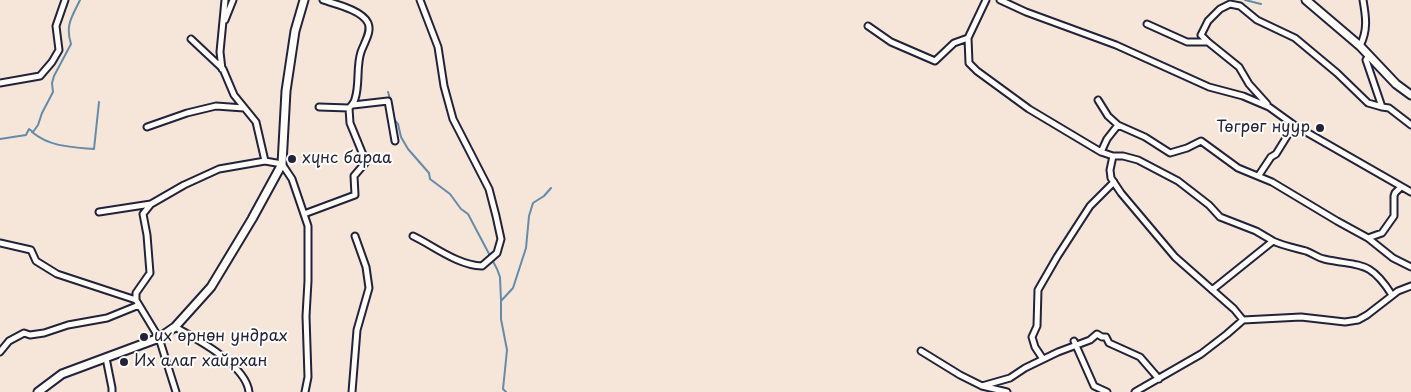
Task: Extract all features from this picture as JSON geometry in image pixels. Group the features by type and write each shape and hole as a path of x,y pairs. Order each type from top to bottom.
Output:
{"street":[{"path":"0,83 40,76 52,62 59,50 56,26 65,0"},
{"path":"225,0 220,52 223,69 234,95 256,122 265,161"},
{"path":"222,30 233,0"},
{"path":"38,392 62,374 159,338 175,327 211,287 252,219 282,164 286,91 295,31 304,0"},
{"path":"304,214 355,195 354,176 366,162 350,123 351,106 356,98 361,54 368,36 368,23 362,16 350,8 323,0"},
{"path":"413,236 459,261 482,266 497,253 501,239 489,189 453,119 444,86 438,47 420,0"},
{"path":"986,0 968,38 969,63 1029,109 1100,152 1138,160 1178,182 1209,205 1220,217 1256,231 1273,241 1308,252 1322,259 1365,266 1382,279 1392,295"},
{"path":"1000,0 1026,12 1116,45 1209,86 1243,96 1269,107 1294,125 1411,192"},
{"path":"1306,0 1360,46 1396,84 1411,95"},
{"path":"1360,46 1365,34 1366,18 1363,0"},
{"path":"1269,107 1249,84 1239,67 1201,35 1208,22 1220,9 1230,4 1240,6 1257,20 1278,32 1295,38 1337,73 1368,103 1390,108 1411,125"},
{"path":"1146,24 1187,42 1208,42"},
{"path":"868,26 891,42 935,61 954,43 968,38"},
{"path":"191,40 223,69"},
{"path":"1368,55 1366,60 1382,107"},
{"path":"1098,100 1108,116 1118,125 1145,137 1170,153 1187,148 1200,141 1238,168 1259,176 1368,238 1394,258 1411,267"},
{"path":"319,107 351,106 388,101 395,141"},
{"path":"147,127 216,106 244,108"},
{"path":"1100,152 1118,125"},
{"path":"1259,176 1271,157 1276,154 1294,125"},
{"path":"1113,156 1110,170 1111,178 1121,193 1175,257 1243,320"},
{"path":"99,212 150,204 184,185 219,169 265,161 282,164 292,179 308,226 306,316 308,377 305,392"},
{"path":"1043,359 1035,347 1032,337 1037,326 1038,290 1090,206 1114,182"},
{"path":"1368,238 1382,233 1394,216 1394,196 1402,187"},
{"path":"136,300 136,293 150,273 143,214 150,204"},
{"path":"352,392 357,330 369,288 366,267 355,236"},
{"path":"1212,290 1273,241"},
{"path":"0,243 31,250 36,260 57,274 136,300 159,338 176,392"},
{"path":"1135,392 1201,354 1243,320 1301,316 1345,322 1358,320 1398,291 1411,286"},
{"path":"0,352 9,340 24,334 44,333 68,325 107,318 140,305"},
{"path":"175,327 223,357 248,383 249,392"},
{"path":"982,386 1010,378 1025,368 1075,343 1090,340 1097,334 1106,337 1109,344 1140,357 1159,379"},
{"path":"1075,343 1094,386 1107,392"},
{"path":"921,351 982,386 1007,392"},
{"path":"106,358 112,392"}],"waterway":[{"path":"0,139 26,135 29,129 33,132 38,125 53,92 52,83 54,76 71,44 69,26 80,0"},
{"path":"1245,0 1261,4"},
{"path":"388,92 394,119 398,124 401,137 408,149 429,173 430,179 450,194 461,209 468,214 497,269 500,277 501,301"},
{"path":"32,132 53,143 69,147 94,149 99,102"},
{"path":"506,392 503,389 507,350 501,319 501,301 513,288 526,248 529,216 533,203 544,196 551,188"}],"place":[{"name":"Төгрөг нуур","path":"1320,128"},
{"name":"хүнс бараа","path":"292,159"},
{"name":"их өрнөн ундрах","path":"144,337"},
{"name":"Их алаг хайрхан","path":"124,362"}]}
